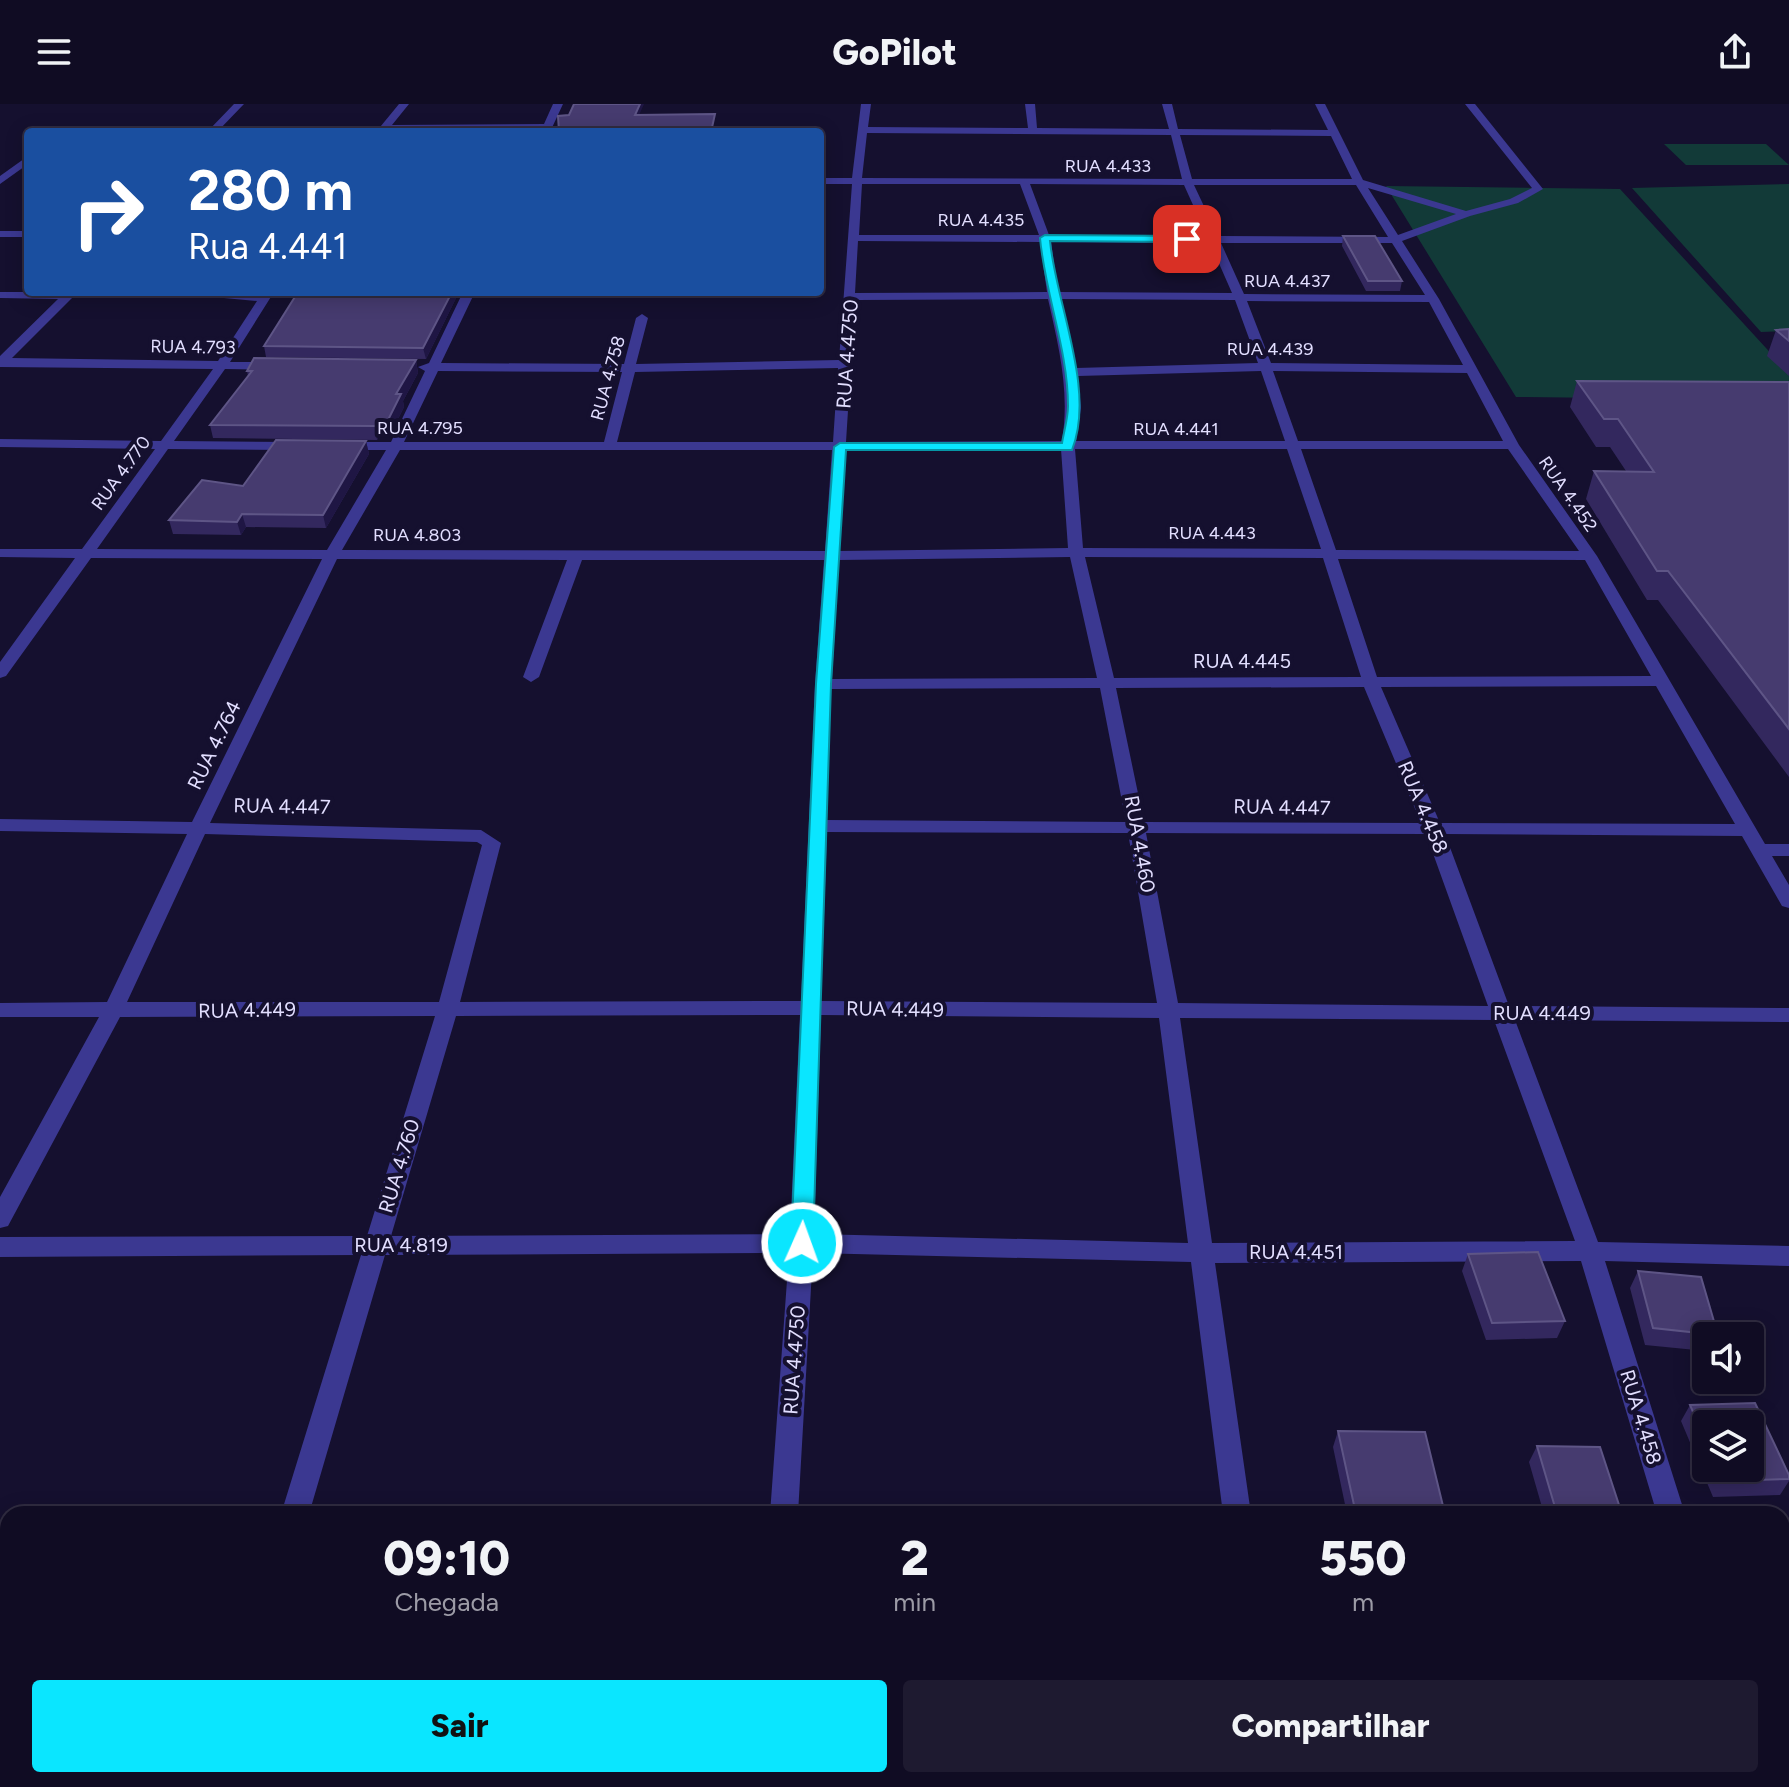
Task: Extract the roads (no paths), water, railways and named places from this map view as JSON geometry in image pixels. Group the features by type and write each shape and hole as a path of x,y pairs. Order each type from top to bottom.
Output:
{"street":[{"path":"216,128 239,104"},
{"path":"385,128 404,104"},
{"path":"547,128 558,104"},
{"name":"RUA 4.4750","path":"785,1506 802,1243 823,684 852,297 857,182 866,104"},
{"path":"1030,104 1033,132"},
{"name":"RUA 4.458","path":"1167,104 1188,182 1216,239 1239,298 1371,683 1434,831 1590,1251 1669,1506"},
{"name":"RUA 4.452","path":"1320,104 1359,182 1433,299 1512,445 1590,556 1789,902"},
{"path":"1394,240 1466,214 1514,201 1538,189 1470,104"},
{"path":"864,130 1336,133"},
{"path":"1,179 24,162"},
{"path":"1,179 24,178"},
{"name":"RUA 4.433","path":"824,181 1359,182 1466,214"},
{"name":"RUA 4.460","path":"1024,182 1045,238 1053,295 1071,372 1074,408 1068,447 1076,552 1108,683 1138,828 1169,1013 1236,1506"},
{"path":"0,234 24,234"},
{"name":"RUA 4.435","path":"855,238 1394,240"},
{"path":"0,295 24,295"},
{"name":"RUA 4.437","path":"852,297 1053,295 1433,299"},
{"path":"0,363 68,296"},
{"name":"RUA 4.770","path":"0,673 222,365 265,296"},
{"name":"RUA 4.764","path":"0,1219 113,1011 331,555 395,447 467,296"},
{"name":"RUA 4.758","path":"609,447 642,318"},
{"name":"RUA 4.793","path":"0,363 298,366"},
{"path":"403,367 628,368 846,364"},
{"name":"RUA 4.439","path":"1071,372 1264,367 1469,369"},
{"name":"RUA 4.795","path":"0,443 840,447"},
{"name":"RUA 4.441","path":"840,447 1512,445"},
{"name":"RUA 4.443","path":"833,556 1076,552 1590,556"},
{"name":"RUA 4.803","path":"0,553 833,556"},
{"path":"531,677 576,555"},
{"name":"RUA 4.445","path":"823,684 1661,681"},
{"name":"RUA 4.447","path":"0,825 199,827 481,836 492,843 486,862"},
{"name":"RUA 4.447","path":"817,826 1747,830"},
{"path":"1759,850 1789,850"},
{"name":"RUA 4.760","path":"297,1506 448,1008 486,862"},
{"name":"RUA 4.449","path":"0,1010 810,1008 1169,1013 1789,1015"},
{"name":"RUA 4.819","path":"0,1247 802,1243"},
{"name":"RUA 4.451","path":"802,1243 1201,1253 1590,1251 1789,1256"}]}
